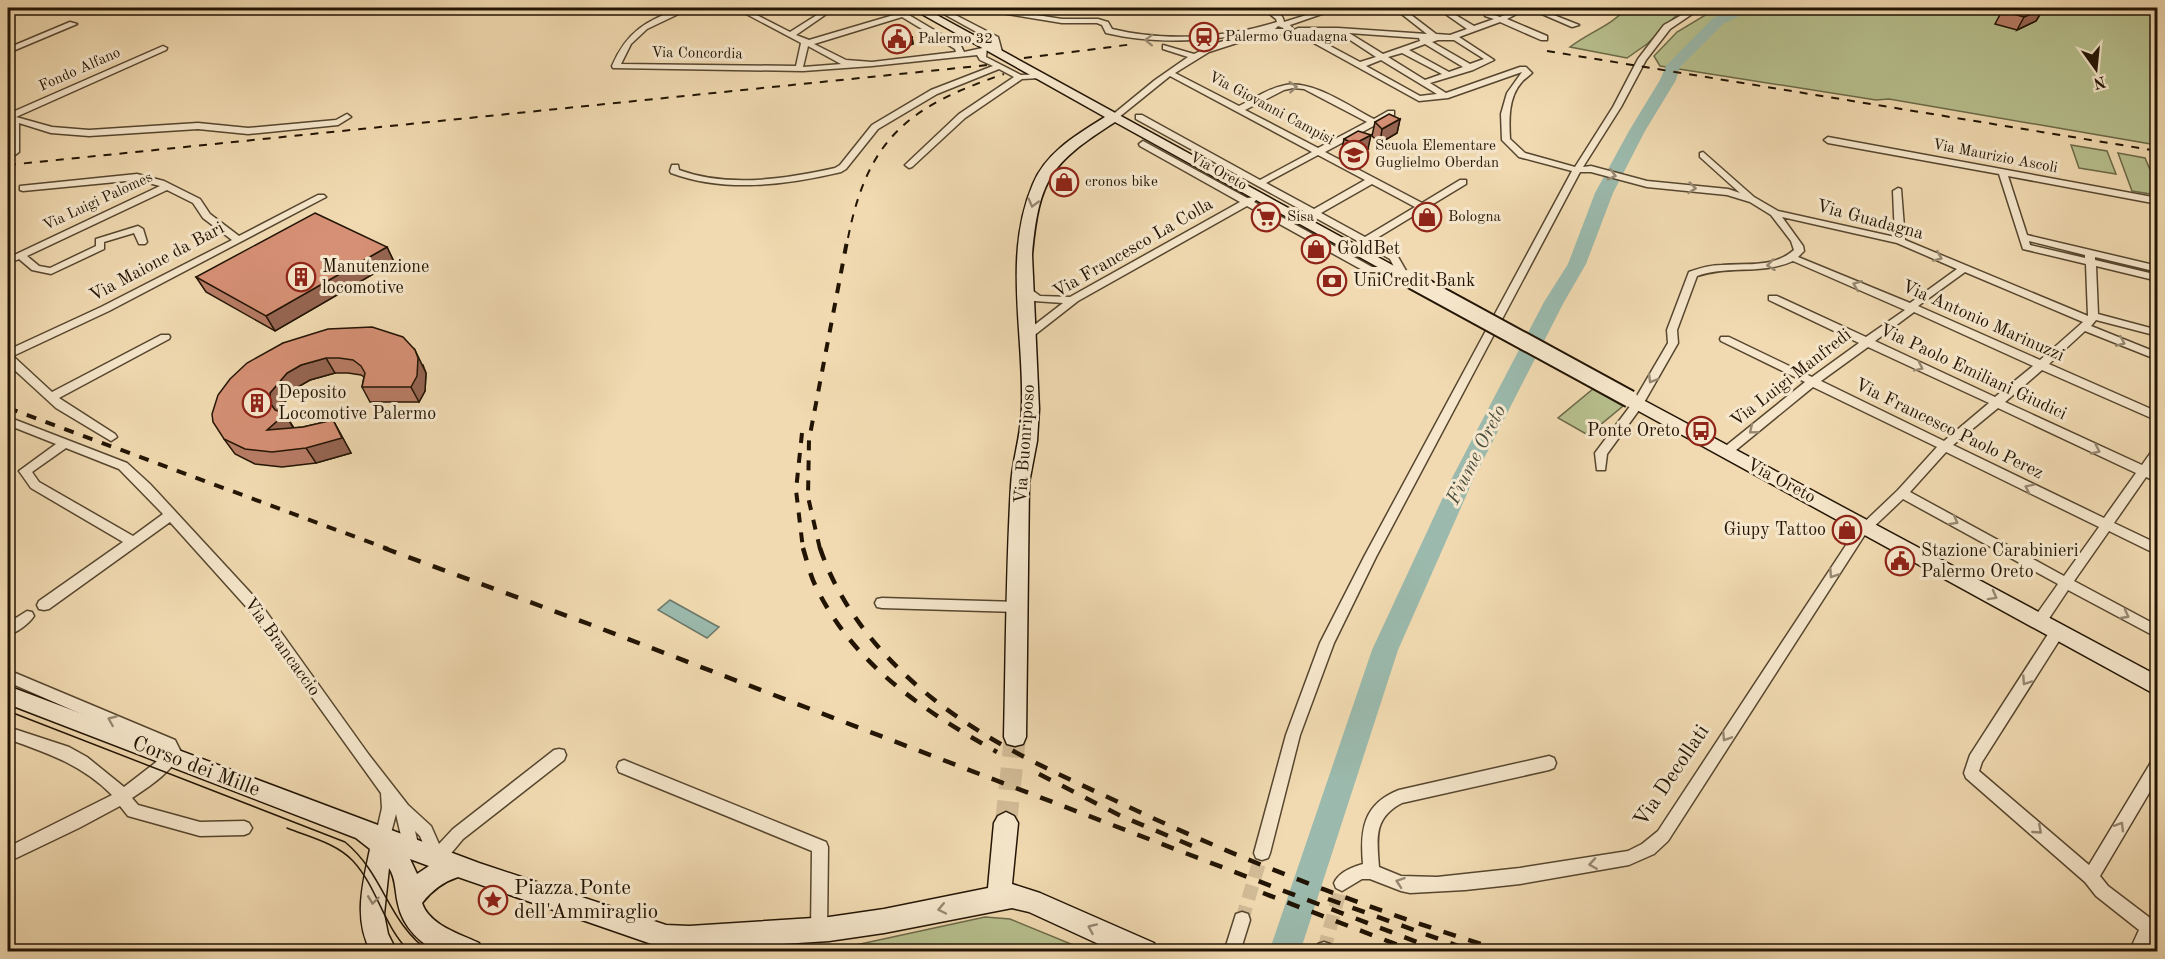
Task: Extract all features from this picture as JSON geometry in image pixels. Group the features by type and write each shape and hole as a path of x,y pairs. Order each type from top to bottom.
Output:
{"street":[{"name":"Via Concordia","path":"687,8 642,27 630,40 616,66 799,69 872,64"},
{"path":"738,8 844,62 872,64 961,54 984,49"},
{"path":"792,34 832,8"},
{"path":"893,8 958,48 961,54"},
{"name":"Via Oreto","path":"923,8 984,49 998,52 1255,193 1370,270 1402,275"},
{"name":"Via Oreto","path":"937,8 995,39 998,52"},
{"path":"982,8 1062,21 1098,21 1104,24 1109,31 1142,40 1197,38 1272,31"},
{"path":"1265,8 1280,18 1286,27 1306,35 1411,96 1427,99 1445,96 1517,70 1527,71 1528,73 1518,81 1508,99 1504,133 1506,140 1522,155 1577,170"},
{"path":"1286,27 1335,8"},
{"path":"1398,8 1437,35"},
{"path":"1440,8 1473,29"},
{"path":"1454,37 1524,8"},
{"path":"1531,8 1575,25"},
{"path":"1262,853 1293,735 1327,643 1370,557 1577,170 1617,107 1642,59 1656,39 1679,18 1698,8"},
{"path":"807,42 903,14"},
{"path":"1488,14 1544,38"},
{"path":"8,51 73,24"},
{"path":"1272,31 1274,25 1422,38 1437,35 1454,37 1490,60 1424,83"},
{"path":"1338,30 1445,96"},
{"path":"1115,116 1170,73 1196,57 1235,40 1272,31"},
{"path":"1360,65 1403,50 1422,38"},
{"path":"1422,38 1470,68"},
{"path":"799,69 807,42"},
{"path":"1166,47 1196,57"},
{"name":"Fondo Alfano","path":"11,118 163,48"},
{"name":"Via Oreto","path":"984,49 983,58 1020,77"},
{"path":"1403,50 1449,75"},
{"path":"675,167 674,171 685,176 738,183 835,171 843,167 875,127 934,92 1000,66"},
{"name":"Via Giovanni Campisi","path":"1170,73 1422,207"},
{"path":"909,165 962,116 1020,77 1041,76"},
{"path":"1240,109 1293,86 1306,87 1373,122"},
{"path":"1087,101 1098,121 1096,129"},
{"name":"Via Francesco La Colla","path":"1028,335 1074,299 1255,193 1319,152 1391,113"},
{"name":"Via Buonriposo","path":"1015,737 1020,483 1028,448 1031,397 1023,265 1027,236 1041,180 1060,156 1115,116"},
{"path":"15,152 11,118 51,130 88,133 198,126 248,131 338,122 347,117"},
{"name":"Via Oreto","path":"1139,117 1188,156"},
{"name":"Via Maurizio Ascoli","path":"1828,140 2157,201"},
{"name":"Via Oreto","path":"1143,144 1188,156"},
{"path":"1703,155 1753,200"},
{"name":"Via Guadagna","path":"1577,170 1591,169 1634,181 1728,192 1753,200 1775,213 1900,241 2089,321"},
{"path":"2002,171 2024,242 2157,269"},
{"path":"23,188 137,177 168,186 197,201 206,216 237,239"},
{"path":"1308,216 1370,181"},
{"path":"1365,241 1463,182"},
{"name":"Via Luigi Palomes","path":"8,261 168,186"},
{"path":"1898,191 1900,241"},
{"name":"Via Oreto","path":"1255,193 1365,241 1394,257 1402,275"},
{"name":"Via Maione da Bari","path":"8,356 105,309 321,197"},
{"path":"1601,467 1601,453 1673,343 1672,330 1693,274 1718,266 1771,266 1793,258 1799,251 1798,242 1780,224 1775,213"},
{"name":"Via Oreto","path":"1308,216 1402,275 2157,687"},
{"path":"20,255 36,268 51,271 101,247 99,241 138,230 142,242"},
{"path":"2090,257 2157,278"},
{"path":"2089,321 2090,257"},
{"name":"Via Antonio Marinuzzi","path":"1793,258 1911,307 2157,417"},
{"name":"Via Luigi Manfredi","path":"1726,452 1812,382 1910,312 1911,307 1964,268"},
{"path":"1024,290 1038,299 1074,299"},
{"path":"1024,290 1034,303 1052,315"},
{"name":"Via Paolo Emiliani Giudici","path":"1773,298 2157,478"},
{"path":"2089,321 2157,333"},
{"path":"2089,321 2157,357"},
{"name":"Via Decollati","path":"1372,872 1381,873 1407,885 1488,880 1629,858 1648,849 1663,836 1860,533 1868,528 1944,447 2042,365 2089,321"},
{"path":"52,398 165,337"},
{"name":"Via Francesco Paolo Perez","path":"1725,339 2157,550"},
{"path":"8,356 52,398 82,421 111,437"},
{"path":"8,421 64,444"},
{"path":"64,444 24,471 35,485 133,542"},
{"name":"Via Brancaccio","path":"64,444 123,466 255,608 403,810 411,848"},
{"path":"2039,622 2157,451"},
{"path":"1902,492 2157,633"},
{"path":"44,604 171,515"},
{"path":"882,603 1019,607"},
{"path":"8,630 27,616"},
{"path":"2057,632 1975,760 1971,773 2091,877 2102,891 2153,932 2137,951"},
{"path":"8,676 170,745 174,752 140,785 123,796 8,855"},
{"name":"Corso dei Mille","path":"8,695 376,838 402,868 414,915 426,928 470,951"},
{"path":"8,733 64,752 101,777 123,796 133,812 200,829 244,828"},
{"path":"409,901 417,888 426,880 445,870 458,834 559,755"},
{"path":"1342,883 1350,877 1372,872 1372,824 1376,812 1387,802 1399,797 1549,763"},
{"path":"2091,877 2157,764"},
{"path":"624,767 820,847 819,930"},
{"path":"385,951 378,940 371,918 376,838 390,808 388,792"},
{"path":"403,810 426,831 448,862"},
{"path":"999,897 1006,823"},
{"path":"376,838 411,848 666,937 689,938 819,930 884,921 1012,896 1032,901 1145,951"},
{"path":"1232,951 1242,920"}],"green space":[{"path":"1627,8 1684,8 1647,44 1627,58 1570,47 1614,19"},
{"path":"1717,8 2157,8 2157,145 1889,99 1876,100 1660,66 1654,56 1677,32"},
{"path":"2071,145 2107,151 2116,174 2079,168"},
{"path":"2118,153 2145,158 2157,186 2157,195 2132,191"},
{"path":"1593,389 1623,406 1588,435 1558,418"},
{"path":"985,917 1010,919 1088,951 828,951"}],"shaded area":[{"path":"670,600 719,627 707,638 658,610"}],"building":[{"path":"2009,8 2044,8 2024,17 2002,11"},
{"path":"901,28 912,37 899,41 887,32"},
{"path":"1389,114 1400,119 1382,129 1375,122"},
{"path":"1358,131 1371,135 1354,144 1344,139"},
{"name":"Manutenzione locomotive","path":"315,213 387,247 266,316 196,277"},
{"path":"372,327 403,337 415,350 418,358 417,376 411,387 362,387 365,373 361,366 353,360 326,358 301,365 287,373 270,393 270,403 275,410 285,414 267,430 303,427 333,420 342,438 306,448 272,452 245,449 224,439 213,422 212,414 218,395 230,379 247,363 283,343 328,329"}],"waterway":[{"name":"Fiume Oreto","path":"1284,952 1385,650 1463,478 1554,302 1577,264 1604,193 1637,131 1668,80 1673,66 1718,21 1748,8"}],"tunnel":[{"path":"1006,823 1015,737"},
{"path":"1242,920 1262,853"},
{"path":"1324,950 1342,883"}],"tram line":[{"path":"8,711 345,842 369,869 404,927 430,952"},
{"path":"287,828 330,845 353,861 369,883 393,931 410,952"}],"railway":[{"path":"1024,58 1134,44"},
{"path":"1547,51 2158,151"},
{"path":"8,165 988,65"},
{"path":"848,238 857,203 868,174 881,150 898,130 919,113 943,99 1004,74"},
{"path":"820,549 808,497 809,440 848,236"},
{"path":"8,408 388,549"},
{"path":"802,433 796,490 803,549"},
{"path":"384,548 589,624 1443,952"},
{"path":"803,548 810,573 832,615 871,663 893,683 943,720 997,752"},
{"path":"820,548 851,612 880,649 932,698 997,742 1090,789 1258,864 1357,902 1507,952"},
{"path":"1039,774 1121,816 1197,848"},
{"path":"1263,893 1416,952"},
{"path":"1328,899 1475,952"}],"place":[{"name":"Palermo Guadagna","path":"1204,37"},
{"name":"Palermo 32","path":"897,39"},
{"name":"Scuola Elementare Guglielmo Oberdan","path":"1354,155"},
{"name":"cronos bike","path":"1064,182"},
{"name":"Sisa","path":"1266,217"},
{"name":"Bologna","path":"1427,217"},
{"name":"GoldBet","path":"1316,249"},
{"name":"Manutenzione locomotive","path":"301,277"},
{"name":"UniCredit Bank","path":"1332,281"},
{"name":"Deposito Locomotive Palermo","path":"257,403"},
{"name":"Ponte Oreto","path":"1701,431"},
{"name":"Giupy Tattoo","path":"1847,530"},
{"name":"Stazione Carabinieri Palermo Oreto","path":"1900,561"},
{"name":"Piazza Ponte dell'Ammiraglio","path":"493,900"}]}
